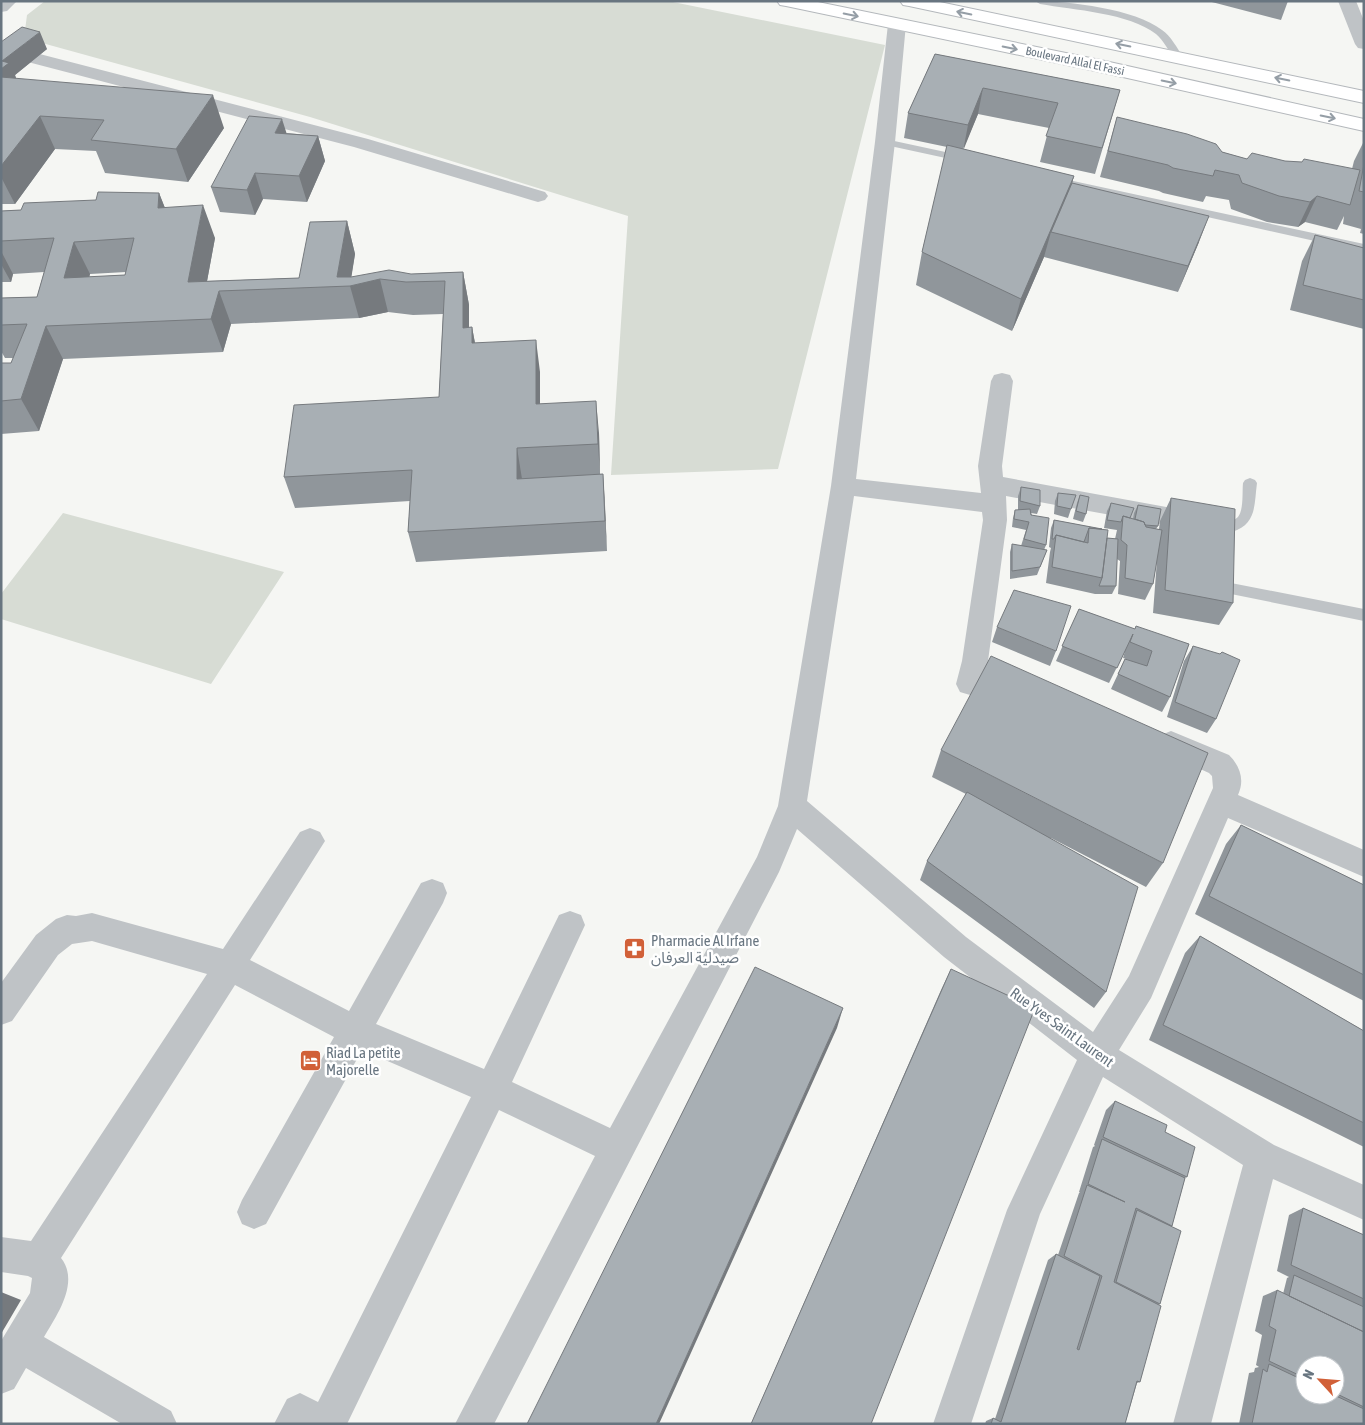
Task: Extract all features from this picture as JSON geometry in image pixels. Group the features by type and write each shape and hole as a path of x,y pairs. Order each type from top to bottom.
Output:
{"main road":[{"name":"Boulevard Allal El Fassi","path":"786,1 903,13 1178,57 1364,97"},
{"name":"Boulevard Allal El Fassi","path":"903,13 1105,67 1364,125"}],"street":[{"path":"1,7 8,1"},
{"path":"1347,1 1364,44"},
{"path":"474,1424 769,863 792,806 843,486 885,142 903,13"},
{"path":"1,49 361,143 538,196"},
{"path":"970,684 995,520 992,445 1002,381"},
{"path":"843,486 993,494 1232,527 1231,589"},
{"path":"952,1424 1024,1210 1097,1055 1140,987 1223,802 1227,788 1228,779 1226,771 1219,764 1146,733"},
{"path":"1223,802 1364,864"},
{"name":"Rue Yves Saint Laurent","path":"792,806 955,947 1097,1055 1262,1157 1364,1203"},
{"path":"39,1261 310,840"},
{"path":"254,1212 432,893"},
{"path":"327,1424 492,1089 570,925"},
{"path":"1,1010 47,945 66,929 76,930 92,927 228,965 356,1031 492,1089 617,1149"},
{"path":"1192,1424 1262,1157"},
{"path":"1,1254 39,1261 50,1270 50,1288 47,1298 1,1376"},
{"path":"19,1343 158,1424"},
{"path":"294,1424 300,1412 319,1424"}],"lane":[{"path":"1040,1 1129,18 1146,24 1163,36 1178,57"},
{"path":"885,142 971,161"},
{"path":"1057,180 1364,248"},
{"path":"1232,527 1244,521 1247,512 1250,483"},
{"path":"1231,589 1364,615"}],"shaded area":[{"path":"45,1 668,1 885,45 778,469 611,475 628,216 310,117 24,38 27,15"},
{"path":"63,513 284,572 211,684 1,619 1,594"}],"building":[{"path":"22,27 40,32 2,61 9,63 1,69 1,42"},
{"path":"935,54 1120,90 1102,148 1046,136 1058,103 983,88 968,125 908,113"},
{"path":"1,77 213,95 176,149 91,140 104,120 40,116 1,166"},
{"path":"249,116 282,119 275,133 318,136 299,176 255,173 247,190 211,187"},
{"path":"1117,117 1187,134 1216,144 1222,152 1247,159 1252,153 1285,161 1302,162 1304,159 1360,170 1350,205 1317,196 1310,202 1279,196 1242,183 1239,175 1215,170 1213,176 1108,151"},
{"path":"947,145 1074,176 1021,299 922,252"},
{"path":"1364,164 1364,192 1359,191"},
{"path":"1072,183 1209,216 1188,266 1051,232"},
{"path":"98,192 159,193 158,208 203,205 188,282 299,278 310,222 347,221 337,277 351,277 389,270 411,274 463,272 463,328 472,327 472,343 536,340 536,404 596,401 598,444 517,448 517,479 603,474 605,521 408,532 412,470 284,477 294,405 439,397 445,281 406,282 380,279 350,286 219,291 211,319 46,326 21,399 1,401 1,363 11,363 27,324 1,325 1,298 37,297 54,238 1,241 1,211 21,210 24,203 96,200","holes":["134,238 125,275 64,278 74,242"]},
{"path":"1315,235 1364,248 1364,300 1303,285"},
{"path":"1021,487 1040,490 1040,506 1020,501"},
{"path":"1058,493 1076,495 1071,509 1057,506"},
{"path":"1080,495 1089,497 1086,514 1076,511"},
{"path":"1171,498 1235,509 1233,603 1165,590"},
{"path":"1111,503 1134,508 1130,518 1123,516 1121,522 1107,520"},
{"path":"1138,505 1161,509 1158,526 1145,525 1144,522 1135,519"},
{"path":"1030,509 1031,515 1049,518 1046,545 1024,539 1029,522 1014,519 1015,510"},
{"path":"1123,516 1144,522 1146,527 1162,530 1153,584 1125,578 1127,545 1121,540"},
{"path":"1054,520 1102,529 1089,528 1084,542 1056,535 1052,539"},
{"path":"1089,528 1108,530 1102,578 1052,567 1056,535 1088,543"},
{"path":"1107,538 1118,539 1116,586 1099,586 1102,578"},
{"path":"1012,544 1047,550 1040,567 1012,571"},
{"path":"1014,590 1071,606 1056,651 997,627"},
{"path":"1079,609 1135,629 1136,626 1189,644 1170,697 1118,674 1125,659 1147,666 1152,651 1130,642 1133,634 1117,668 1062,646"},
{"path":"1193,646 1220,654 1222,652 1240,660 1216,719 1175,702"},
{"path":"991,656 1208,753 1163,863 941,750"},
{"path":"967,792 1138,887 1106,992 927,861"},
{"path":"1241,825 1364,885 1364,975 1209,896"},
{"path":"1200,936 1364,1031 1364,1123 1163,1025"},
{"path":"755,967 843,1008 656,1424 527,1424"},
{"path":"951,969 1035,1008 871,1424 751,1424"},
{"path":"1115,1101 1167,1125 1165,1132 1195,1147 1187,1177 1103,1137"},
{"path":"1102,1139 1185,1178 1172,1226 1136,1208 1114,1282 1161,1306 1140,1382 1137,1381 1125,1424 991,1424 993,1418 1001,1422 1056,1254 1100,1276 1077,1349 1079,1350 1102,1276 1064,1256 1087,1185 1125,1202 1088,1184"},
{"path":"1303,1208 1364,1235 1364,1299 1291,1265"},
{"path":"1137,1210 1181,1231 1160,1304 1116,1282"},
{"path":"1294,1275 1364,1307 1364,1332 1289,1296"},
{"path":"1277,1290 1364,1332 1364,1407 1345,1398 1345,1355 1295,1355 1295,1373 1269,1361 1276,1330 1269,1326"},
{"path":"1269,1364 1295,1376 1295,1405 1345,1405 1345,1400 1364,1409 1364,1424 1252,1424 1263,1369 1267,1372"}],"place":[{"name":"Pharmacie Al Irfane صيدلية العرفان","path":"635,949"},
{"name":"Riad La petite Majorelle","path":"310,1061"}]}
